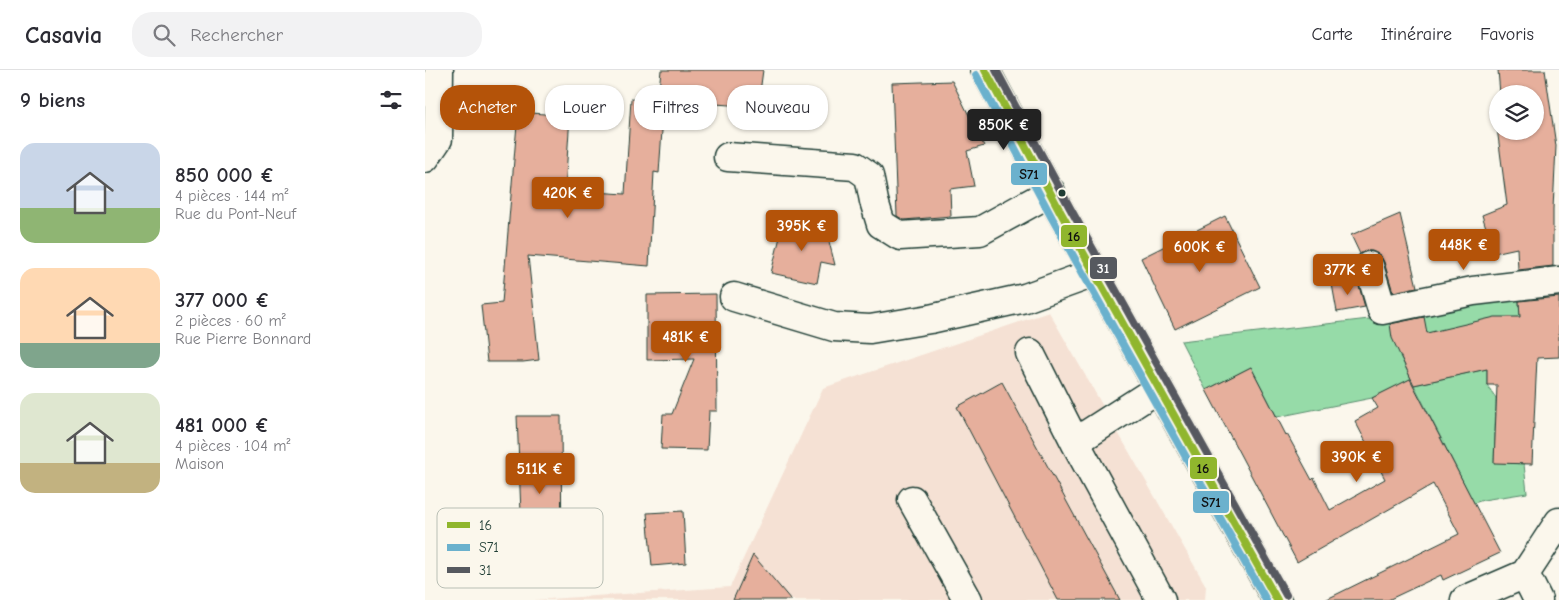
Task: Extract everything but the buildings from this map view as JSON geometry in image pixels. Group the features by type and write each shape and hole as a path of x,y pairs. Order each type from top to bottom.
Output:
{"main road":[{"path":"425,158 438,140 439,70"},
{"path":"985,70 1056,203 1277,600"},
{"path":"728,157 855,166 869,176 881,224 900,236 980,231 1056,203"},
{"path":"1369,266 1382,310 1473,291 1559,281"},
{"path":"734,297 834,327 870,329 930,319 1025,298 1095,273"},
{"path":"1030,353 1075,442 1161,600"},
{"path":"1075,442 1159,388"},
{"path":"912,500 968,600"},
{"path":"1465,600 1525,574 1559,522"},
{"path":"1525,574 1538,600"}],"shaded area":[{"path":"1049,312 1206,586 1205,600 534,600 730,587 823,388"}],"green space":[{"path":"1518,289 1520,317 1516,363 1487,369 1487,385 1496,398 1494,462 1524,464 1527,493 1474,503 1414,385 1486,369 1400,356 1411,379 1372,398 1277,417 1251,367 1206,390 1181,341 1386,317"}],"transit line":[{"name":"16","path":"985,70 1061,213 1277,600"},
{"name":"31","path":"996,70 1070,208 1286,595"},
{"name":"S71","path":"976,75 1052,218 1266,600"}]}
